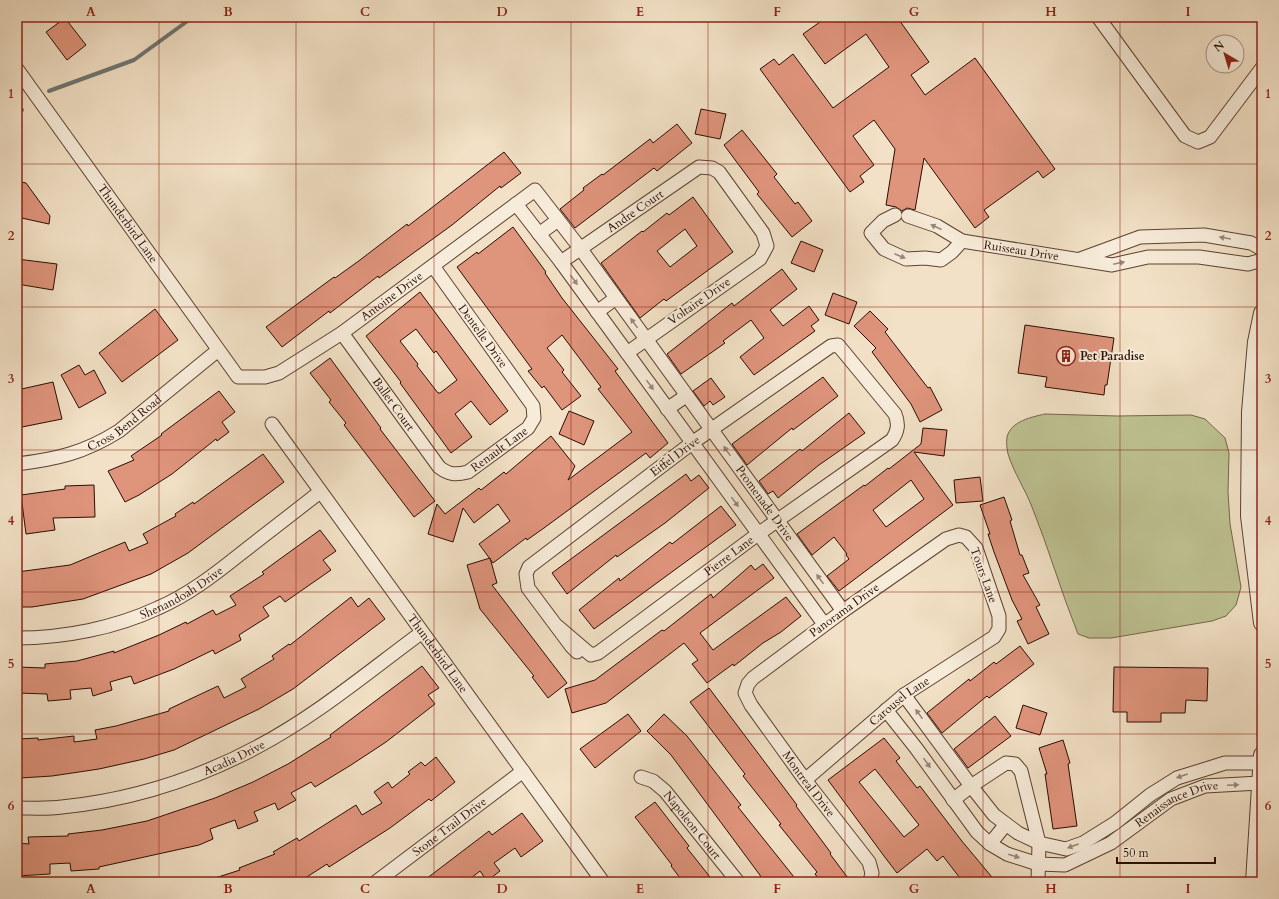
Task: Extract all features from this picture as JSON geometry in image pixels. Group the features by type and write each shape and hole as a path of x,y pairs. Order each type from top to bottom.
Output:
{"street":[{"path":"1098,17 1185,136 1198,142 1210,137 1261,72"},
{"name":"Thunderbird Lane","path":"17,69 217,351 238,377"},
{"name":"Andre Court","path":"561,262 692,170 699,166 712,168"},
{"name":"Voltaire Drive","path":"627,353 760,259 767,246 763,233 719,172 712,168"},
{"name":"Promenade Drive","path":"534,190 580,248 843,611"},
{"name":"Antoine Drive","path":"238,377 265,377 279,373 342,333 534,190"},
{"name":"Promenade Drive","path":"516,204 561,262 824,624"},
{"path":"894,215 883,221 871,233 884,249 906,259 925,258 941,260 952,252 962,241"},
{"name":"Ruisseau Drive","path":"908,216 937,226 962,241 1112,265 1148,257 1193,257 1248,264 1262,260"},
{"path":"539,234 558,220"},
{"path":"1193,235 1193,257"},
{"name":"Ruisseau Drive","path":"1080,259 1140,237 1204,235 1252,243 1262,249"},
{"name":"Dentelle Drive","path":"433,266 533,406"},
{"path":"597,312 616,298"},
{"path":"1262,313 1256,342 1250,412 1249,516 1262,623"},
{"name":"Ballet Court","path":"342,333 439,467 447,473"},
{"name":"Eiffel Drive","path":"556,626 528,588 526,574 534,562 711,429 831,346 838,345 894,414 898,426"},
{"name":"Cross Bend Road","path":"17,464 71,455 101,442 119,431 217,351"},
{"path":"667,409 686,396"},
{"name":"Renault Lane","path":"447,473 456,475 468,472 528,428 534,418 533,406"},
{"name":"Thunderbird Lane","path":"272,424 421,633 603,882"},
{"name":"Pierre Lane","path":"556,626 592,655 598,653 777,520 892,440 896,434 898,426"},
{"name":"Shenandoah Drive","path":"17,638 43,638 85,631 126,620 159,608 202,584 320,492"},
{"name":"Tours Lane","path":"953,536 959,535 966,537 976,548 999,616 999,629"},
{"name":"Panorama Drive","path":"744,694 748,684 753,678 824,624 946,539 953,536"},
{"name":"Carousel Lane","path":"805,780 904,695 994,637 999,629"},
{"name":"Acadia Drive","path":"17,808 61,808 114,800 166,787 209,769 257,747 303,719 421,633"},
{"name":"Montreal Drive","path":"744,694 805,780 869,862 871,878"},
{"name":"Renaissance Drive","path":"904,695 994,815 1018,833 1039,843 1066,849 1083,843 1115,823 1150,795 1177,778 1225,763 1261,759"},
{"name":"Renaissance Drive","path":"886,710 978,832 990,844 1007,854 1038,864 1065,865 1111,844 1140,824 1171,799 1205,786 1260,783"},
{"path":"916,748 934,735"},
{"path":"1254,882 1261,759"},
{"path":"953,800 1006,763 1015,764 1021,771 1039,843 1038,882"},
{"name":"Stone Trail Drive","path":"376,882 523,771"},
{"name":"Napoleon Court","path":"641,777 653,782 665,791 738,882"},
{"path":"1130,811 1140,824"},
{"path":"990,844 1006,824"}],"green space":[{"path":"1045,414 1117,416 1191,415 1205,419 1225,438 1229,453 1228,492 1230,524 1241,587 1236,605 1226,616 1212,621 1111,638 1089,638 1078,634 1038,523 1029,500 1013,468 1007,450 1007,437 1009,432 1017,423"}],"building":[{"path":"827,17 897,17 929,62 911,75 925,95 975,58 1055,169 1043,178 1038,171 984,210 989,217 975,228 924,158 915,210 907,208 902,211 896,207 886,205 895,149 874,120 853,136 874,165 860,176 864,182 850,192 760,69 774,59 779,65 793,54 833,108 889,67 866,34 825,64 803,34"},
{"path":"65,18 86,45 67,60 46,32"},
{"path":"701,109 726,114 720,139 695,134"},
{"path":"677,124 692,143 657,171 654,168 575,228 560,209 584,190 583,188 602,174 603,175 650,139 653,143"},
{"path":"742,130 777,174 774,177 795,204 798,202 812,221 792,237 757,194 759,192 724,145"},
{"path":"504,152 521,173 501,188 500,186 452,225 379,278 378,276 330,313 329,311 282,347 266,327 334,277 335,278 360,260 407,224 408,226"},
{"path":"17,181 26,183 50,216 49,224 17,217"},
{"path":"693,197 733,252 666,301 664,299 640,318 601,263 667,213 669,215","holes":["685,229 697,246 670,267 657,251"]},
{"path":"513,227 546,272 545,273 562,298 618,369 615,371 668,443 650,458 646,453 544,528 527,540 526,538 493,563 479,544 510,521 498,504 474,523 463,508 453,542 428,534 437,504 445,514 479,488 481,490 504,472 506,474 551,436 575,466 568,480 632,432 598,389 601,387 562,335 547,348 564,370 562,372 581,396 562,410 544,386 542,388 528,371 532,369 457,267 477,252 478,254"},
{"path":"801,241 823,250 814,272 791,263"},
{"path":"17,259 57,264 53,290 17,284"},
{"path":"782,269 797,289 770,310 783,326 809,306 819,320 811,326 815,331 754,375 740,357 764,338 751,320 723,341 725,343 681,374 667,354 732,303 734,306"},
{"path":"420,292 508,411 490,425 471,401 455,414 472,437 451,453 400,383 401,382 366,336","holes":["416,329 434,353 436,351 457,380 440,393 438,393 417,366 418,364 400,341"]},
{"path":"833,293 857,302 849,324 825,315"},
{"path":"155,309 178,340 122,382 99,353"},
{"path":"870,311 888,329 885,332 928,388 930,387 942,410 920,422 911,404 872,352 876,348 854,326"},
{"name":"Pet Paradise","path":"1025,325 1114,338 1107,385 1105,385 1104,395 1045,387 1047,377 1018,373"},
{"path":"330,358 381,428 380,429 435,501 414,517 344,425 346,423 329,402 331,400 310,373"},
{"path":"79,365 85,375 94,370 106,393 79,408 61,375"},
{"path":"823,377 838,396 793,430 792,428 747,465 732,444"},
{"path":"711,378 725,397 713,405 710,401 704,406 693,391"},
{"path":"53,382 62,419 17,428 17,390"},
{"path":"219,391 235,412 222,422 229,432 217,441 216,439 172,474 125,502 108,471 134,460 131,456 162,435 161,434"},
{"path":"569,411 594,421 584,445 559,434"},
{"path":"849,413 865,433 819,465 778,498 773,491 768,494 759,481 800,449 802,451"},
{"path":"923,428 947,430 944,456 914,452 953,505 839,591 827,576 849,559 846,555 847,554 834,537 812,555 797,534 888,468 889,469 921,444","holes":["911,480 924,499 886,527 873,510"]},
{"path":"263,454 284,482 188,553 151,574 83,599 32,607 17,607 17,572 70,565 125,542 129,551 148,543 143,534 176,516 175,514 193,502 194,504"},
{"path":"686,474 691,481 699,475 709,488 665,523 617,557 616,555 567,594 552,573"},
{"path":"980,477 983,501 956,503 954,480"},
{"path":"94,485 95,517 53,518 55,530 26,534 21,495 65,489 65,486"},
{"path":"1004,497 1012,520 1010,521 1020,555 1022,555 1029,573 1023,575 1040,605 1036,607 1049,634 1028,644 1017,621 1022,619 1012,600 994,552 988,534 990,534 980,505"},
{"path":"721,506 736,525 594,629 579,610 619,578 620,581 670,542 672,544"},
{"path":"320,530 336,551 323,560 331,570 285,602 280,596 263,607 269,616 239,635 241,640 215,654 213,650 174,669 134,684 131,676 110,682 112,690 93,696 91,688 70,690 71,699 48,701 47,694 17,693 17,667 45,668 45,664 77,661 114,651 114,653 159,635 186,622 187,624 213,610 216,615 236,605 230,596 264,574 262,572"},
{"path":"490,558 497,583 492,585 567,683 548,698 532,677 534,676 480,609 467,565"},
{"path":"763,564 774,578 700,633 713,650 786,597 801,616 781,632 763,643 734,666 733,664 707,683 692,664 698,660 684,643 606,703 572,713 565,689 595,680 662,630 664,631 711,594 713,598 751,565 755,570"},
{"path":"351,597 358,607 369,598 385,619 293,689 259,709 174,750 144,759 99,769 52,776 20,778 18,739 38,738 38,740 74,736 74,742 97,739 95,730 116,726 169,711 169,709 218,686 224,698 246,687 241,679 274,659 272,656 289,644 290,645"},
{"path":"1020,646 1034,664 989,698 987,696 942,733 927,713 969,679 970,681 994,662 996,664"},
{"path":"422,666 439,688 428,695 435,704 386,742 351,765 315,787 311,782 291,793 296,800 278,810 275,803 254,812 258,821 238,829 235,820 210,829 213,839 199,845 99,867 99,869 71,871 70,863 50,864 50,874 17,876 17,843 29,844 28,837 68,836 68,834 102,830 147,821 215,798 253,782 288,764 331,737 330,735"},
{"path":"1114,667 1208,668 1207,701 1186,700 1185,713 1161,713 1161,722 1127,722 1127,712 1113,712"},
{"path":"709,688 797,805 796,806 851,882 821,882 815,874 817,872 779,825 781,824 743,776 745,774 690,702"},
{"path":"1023,705 1047,713 1040,735 1016,728"},
{"path":"628,714 641,731 595,768 580,749"},
{"path":"664,714 687,736 741,805 738,807 798,882 765,882 671,755 647,731"},
{"path":"995,716 1011,736 968,768 954,749"},
{"path":"884,738 900,758 896,761 917,788 920,786 961,840 996,882 963,882 943,856 937,861 927,849 897,873 828,780","holes":["875,769 919,825 904,837 859,782"]},
{"path":"1063,740 1070,763 1068,764 1077,826 1053,829 1045,774 1047,774 1039,748"},
{"path":"436,757 455,782 431,801 429,799 390,828 329,867 327,864 299,882 210,882 209,880 240,870 239,868 275,854 273,852 297,838 299,841 356,805 362,815 382,803 374,792 388,782 392,788 410,774 408,772 421,762 425,766"},
{"path":"655,802 689,846 687,848 714,882 683,882 671,866 672,865 635,817"},
{"path":"522,813 543,841 521,857 515,848 494,863 500,871 487,881 480,871 466,882 422,882 489,831 492,835"}],"waterway":[{"path":"49,91 134,60 193,17"},
{"path":"17,110 22,110"}],"place":[{"name":"Pet Paradise","path":"1066,356"}]}
